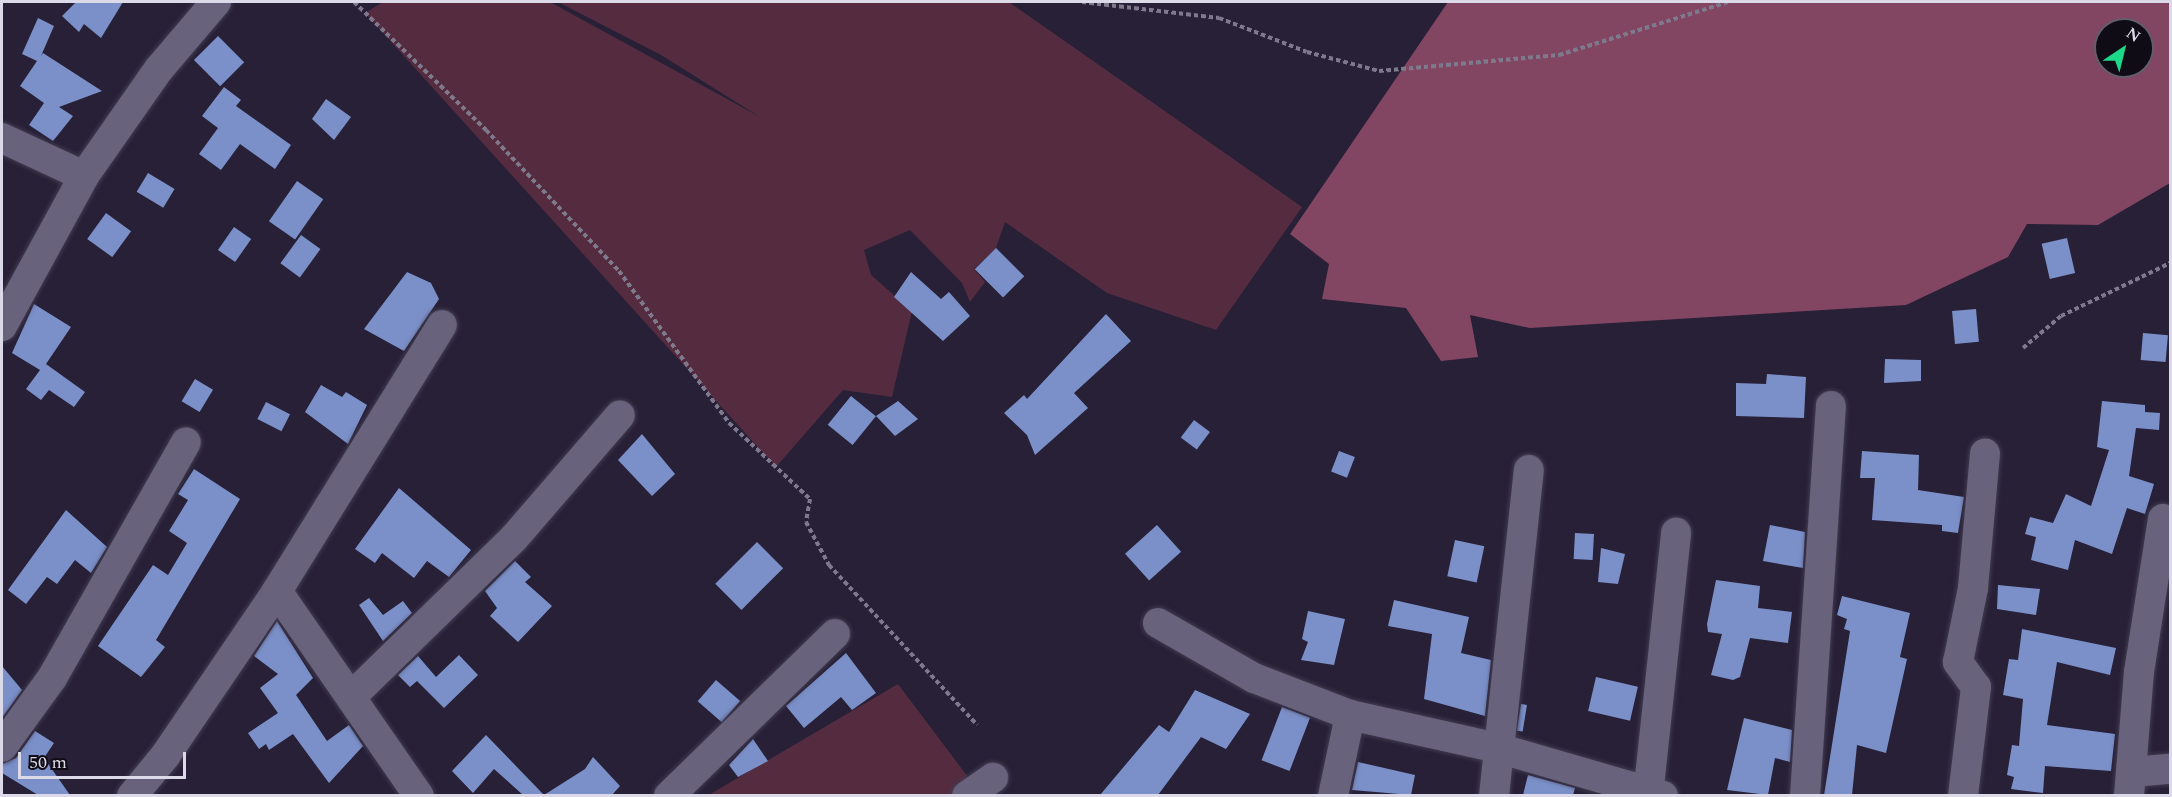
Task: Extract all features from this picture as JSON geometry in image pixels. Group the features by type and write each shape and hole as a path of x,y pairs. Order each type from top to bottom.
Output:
{"street":[{"path":"2,326 84,176 159,69 216,2"},
{"path":"2,138 84,176"},
{"path":"132,795 165,756 277,591 442,325"},
{"path":"1805,795 1831,406"},
{"path":"352,696 514,538 620,415"},
{"path":"2,747 52,678 186,442"},
{"path":"1963,795 1976,687 1958,662 1973,588 1985,454"},
{"path":"1494,795 1529,470"},
{"path":"2163,519 2139,672 2131,784 2170,769"},
{"path":"1158,623 1254,678 1350,715 1498,748 1654,794 1677,532"},
{"path":"277,591 419,795"},
{"path":"669,795 835,634"},
{"path":"1333,795 1350,715"},
{"path":"967,795 993,778"}],"path":[{"path":"354,2 486,130 619,271 729,423 810,499 806,522 829,565 977,725"},
{"path":"1082,2 1219,18 1307,52 1379,70 1559,55 1728,2"},
{"path":"2023,348 2061,316 2170,263"}],"shaded area":[{"path":"383,2 550,2 760,117 661,55 558,2 1009,2 1302,207 1216,330 1107,293 1005,222 996,248 974,269 985,282 970,302 962,283 910,230 864,250 871,275 912,311 892,397 843,390 776,467 365,13"},
{"path":"1448,2 2170,2 2170,183 2098,225 2027,224 2008,257 1906,305 1530,328 1470,315 1478,357 1441,361 1406,308 1322,299 1329,264 1290,234"},
{"path":"898,684 977,789 966,796 707,796"}],"building":[{"path":"76,2 123,2 101,38 84,24 79,32 62,16"},
{"path":"38,18 54,26 41,56 43,53 102,91 59,107 73,116 53,141 29,125 44,103 20,86 37,61 22,54"},
{"path":"218,36 244,62 220,86 194,60"},
{"path":"224,87 241,100 236,106 291,145 275,169 240,144 221,170 199,154 218,128 202,116"},
{"path":"326,99 351,117 334,140 312,119"},
{"path":"148,173 175,189 163,208 137,192"},
{"path":"297,181 323,199 295,239 269,221"},
{"path":"106,213 131,231 112,257 87,239"},
{"path":"234,227 251,239 235,262 218,250"},
{"path":"301,235 320,249 300,277 280,263"},
{"path":"2067,238 2075,273 2050,279 2042,244"},
{"path":"996,248 1024,276 1003,297 975,269"},
{"path":"407,272 431,283 439,299 404,351 364,329"},
{"path":"911,272 941,299 949,292 970,316 943,341 894,297"},
{"path":"34,304 71,327 46,364 85,392 74,407 49,390 41,400 26,389 40,370 12,353"},
{"path":"1976,309 1979,342 1955,344 1952,311"},
{"path":"1106,314 1131,341 1074,393 1088,408 1035,455 1027,435 1004,413 1024,395 1027,399"},
{"path":"2143,333 2168,335 2166,362 2141,360"},
{"path":"1885,359 1921,360 1921,381 1884,383"},
{"path":"1767,374 1806,377 1804,418 1736,416 1736,383 1766,384"},
{"path":"195,379 213,390 200,412 182,401"},
{"path":"321,385 342,397 346,392 367,405 348,444 305,412"},
{"path":"851,396 876,416 853,445 828,425"},
{"path":"898,401 918,419 895,436 876,416"},
{"path":"2102,401 2145,405 2145,412 2160,413 2159,430 2136,428 2129,476 2154,484 2145,514 2127,508 2112,554 2075,540 2068,570 2031,560 2036,537 2025,534 2030,517 2053,523 2066,494 2091,506 2109,450 2097,447"},
{"path":"266,402 290,414 281,431 257,419"},
{"path":"1194,420 1210,432 1197,450 1181,438"},
{"path":"642,434 675,474 652,496 618,460"},
{"path":"1339,451 1355,457 1347,478 1331,472"},
{"path":"1862,451 1919,455 1918,490 1964,497 1958,533 1942,531 1942,525 1872,520 1875,478 1860,478"},
{"path":"194,469 240,499 156,640 165,647 141,677 98,646 153,565 168,575 187,543 169,531 188,500 178,494"},
{"path":"399,488 471,550 449,577 427,561 414,578 382,553 375,563 355,549"},
{"path":"66,510 107,547 91,573 75,560 57,584 47,577 26,604 8,590"},
{"path":"1157,525 1181,552 1149,581 1125,554"},
{"path":"1770,525 1805,532 1803,568 1763,561"},
{"path":"1575,533 1594,534 1593,560 1574,559"},
{"path":"1455,540 1484,546 1477,582 1447,576"},
{"path":"757,542 783,568 741,610 715,584"},
{"path":"1601,548 1625,554 1618,584 1598,582"},
{"path":"515,561 531,577 525,582 552,606 518,642 490,616 497,608 485,591"},
{"path":"1716,580 1760,586 1758,608 1792,612 1788,643 1750,638 1740,677 1733,680 1711,675 1722,634 1708,632 1707,624"},
{"path":"1998,585 2040,589 2036,615 1997,609"},
{"path":"1842,596 1910,613 1900,657 1907,659 1886,753 1857,745 1852,795 1824,795 1850,631 1844,629 1847,619 1837,615"},
{"path":"369,598 383,615 403,601 412,613 383,641 359,605"},
{"path":"1394,600 1469,617 1461,653 1491,660 1485,716 1424,699 1432,634 1388,626"},
{"path":"1308,611 1345,619 1334,665 1301,660 1308,642 1302,639"},
{"path":"277,621 313,678 296,695 327,741 349,725 363,746 329,783 293,734 269,750 266,744 259,749 248,733 278,713 260,688 278,674 254,656"},
{"path":"2022,629 2116,648 2110,675 2057,662 2047,725 2115,734 2111,771 2045,766 2043,793 2011,789 2014,777 2007,775 2012,745 2019,746 2023,699 2003,695 2009,659 2018,660"},
{"path":"846,653 876,693 852,710 841,697 804,728 786,706"},
{"path":"459,655 478,675 444,708 417,681 410,687 398,675 418,656 436,677"},
{"path":"2,666 22,690 2,718"},
{"path":"1596,677 1638,687 1630,721 1588,711"},
{"path":"716,680 740,701 722,722 698,701"},
{"path":"1195,690 1250,714 1226,749 1201,737 1158,795 1100,795 1159,725 1169,732"},
{"path":"1521,704 1527,705 1523,732 1517,731"},
{"path":"1282,707 1310,718 1290,771 1262,760"},
{"path":"1744,718 1792,730 1790,762 1775,758 1768,795 1727,790"},
{"path":"35,731 54,743 44,758 70,795 38,795 2,773 2,764 16,758"},
{"path":"486,735 544,795 523,795 494,769 473,793 452,771"},
{"path":"753,739 768,761 738,777 729,765"},
{"path":"593,757 620,786 612,795 544,795 585,769"},
{"path":"1358,762 1415,775 1411,795 1352,790"},
{"path":"1528,775 1575,788 1573,795 1523,795"}]}
